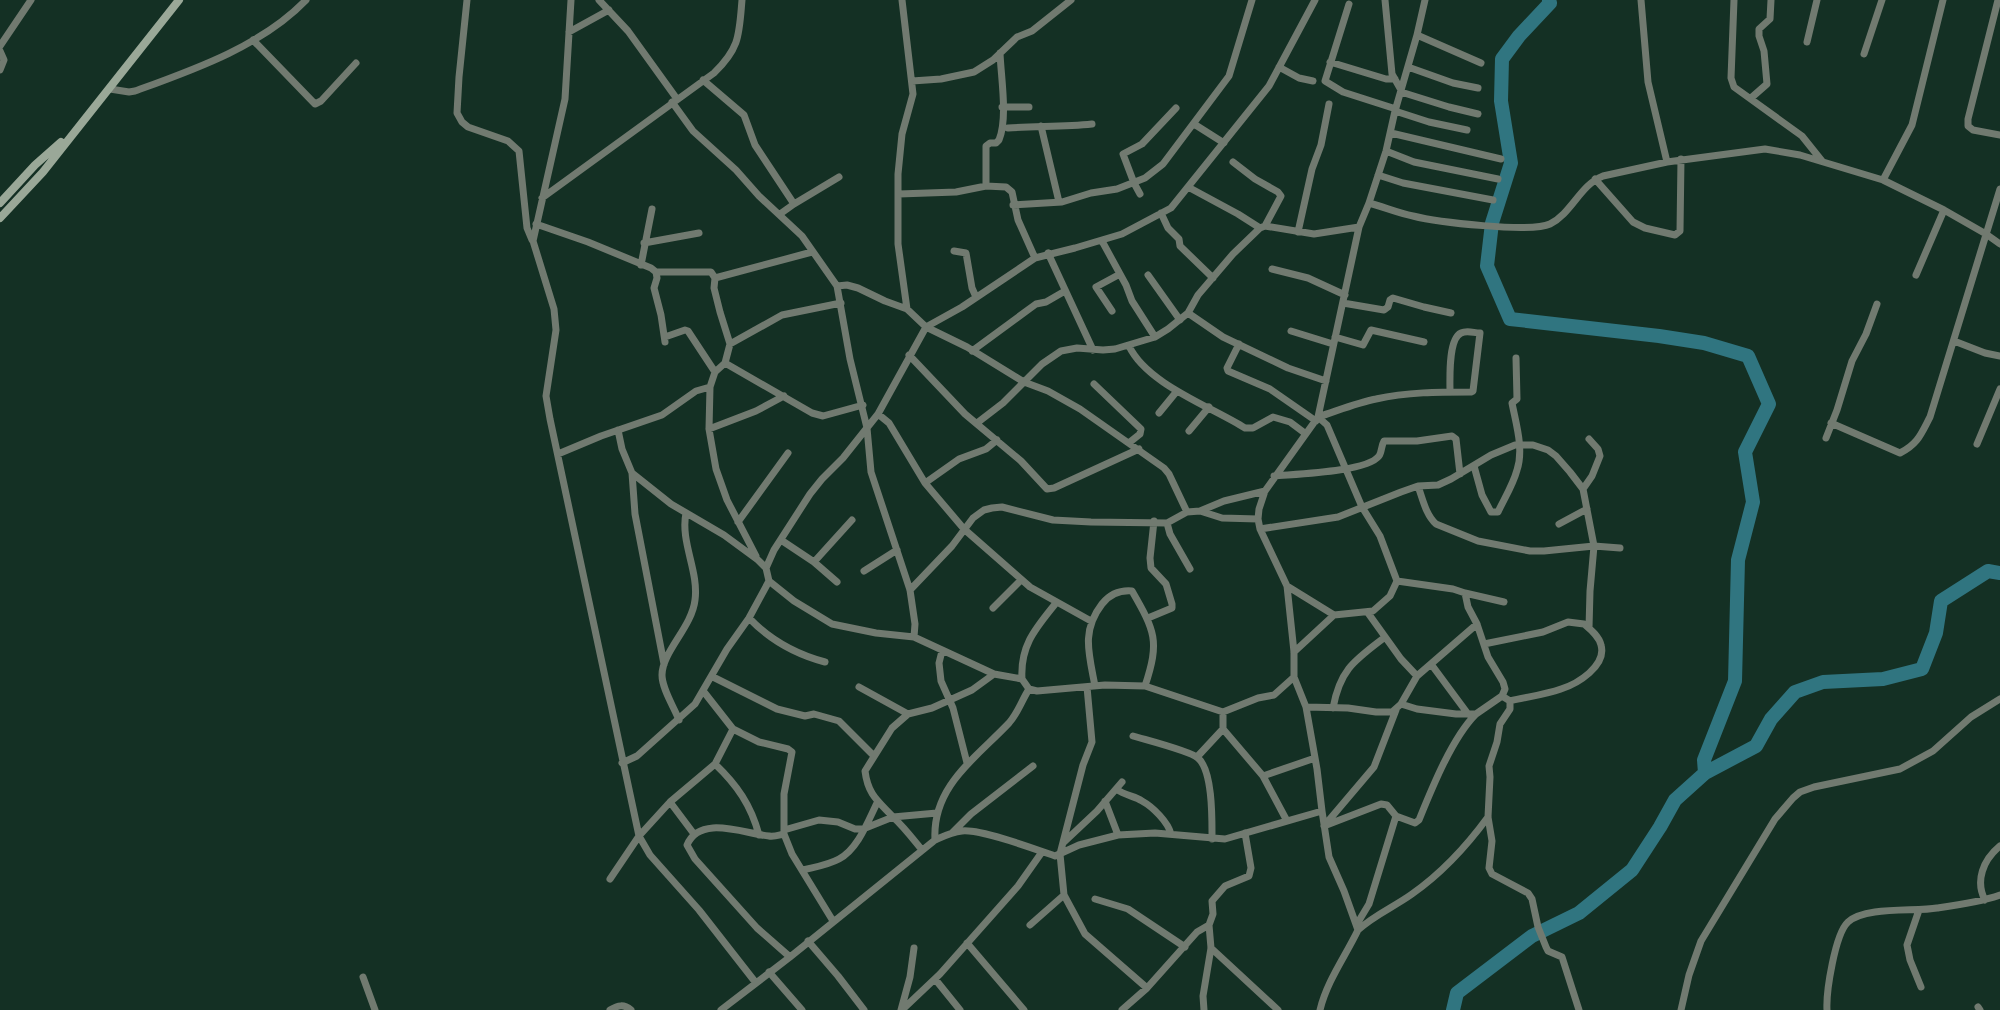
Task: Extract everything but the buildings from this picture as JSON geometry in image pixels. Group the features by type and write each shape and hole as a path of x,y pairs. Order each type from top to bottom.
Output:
{"main road":[{"path":"0,218 43,172 179,0"},
{"path":"0,203 35,165 78,126"}],"street":[{"path":"0,46 31,0"},
{"path":"110,89 129,92 188,72 268,32 306,0"},
{"path":"467,0 457,113 462,122 468,127 508,141 519,151 527,228 533,241 554,309 554,350 546,396 638,836 650,855 694,905 756,983"},
{"path":"533,241 564,99 571,0"},
{"path":"599,0 628,31 675,100 693,131 736,170 759,196 802,236 837,286 850,359 863,405 867,428 870,472 910,590 915,624 914,636"},
{"path":"542,198 714,73 735,49 742,0"},
{"path":"902,0 913,94 902,134 899,156 898,244 907,309"},
{"path":"912,81 941,79 974,72 984,67 1017,37 1032,31 1071,0"},
{"path":"1013,204 1059,202 1091,193 1117,189 1145,178 1163,164 1194,124 1232,70 1252,0"},
{"path":"766,568 801,507 822,478 843,458 878,414 902,373 909,355 926,327 1035,258 1048,253 1102,241 1122,234 1171,208 1269,86 1315,0"},
{"path":"1386,0 1392,67 1395,79 1401,91 1449,107 1478,114"},
{"path":"1358,927 1329,857 1306,707 1294,677 1294,652 1286,586 1260,529 1258,519 1259,509 1265,491 1274,476 1317,419 1359,227 1369,203 1386,151 1395,110 1417,36 1424,0"},
{"path":"1641,0 1648,82 1666,162"},
{"path":"1734,0 1732,78 1734,87 1802,136 1823,162"},
{"path":"1751,98 1767,84 1764,51 1759,36 1759,29 1770,19 1771,0"},
{"path":"1807,42 1817,0"},
{"path":"1864,54 1882,0"},
{"path":"1883,180 1912,125 1944,0"},
{"path":"1998,0 1968,119 1968,126 1974,130 2000,135"},
{"path":"1349,4 1325,78 1327,83 1343,92 1429,122 1467,130"},
{"path":"569,32 609,10"},
{"path":"1417,36 1481,63"},
{"path":"253,40 314,104 321,101 356,63"},
{"path":"0,51 4,60 0,70"},
{"path":"986,186 986,146 990,143 996,143 999,140 1002,107 1000,53"},
{"path":"1330,62 1386,79 1395,79"},
{"path":"1278,67 1299,78 1313,81"},
{"path":"1408,67 1453,83 1478,88"},
{"path":"703,80 744,115 755,146 794,204"},
{"path":"1298,232 1312,169 1321,145 1329,104"},
{"path":"1002,107 1029,107"},
{"path":"1140,194 1134,183 1123,154 1142,144 1176,108"},
{"path":"1008,128 1041,126 1067,127 1092,124"},
{"path":"1194,124 1224,143"},
{"path":"1041,126 1059,202"},
{"path":"1391,133 1501,159"},
{"path":"1369,203 1414,216 1482,225 1509,227 1549,225 1561,215 1595,179 1681,159 1765,149 1800,155 1883,180 1944,210 1986,234 2000,244"},
{"path":"1386,151 1414,162 1498,179"},
{"path":"1595,179 1633,222 1645,228 1675,235 1680,231 1681,159"},
{"path":"977,423 1003,403 1042,364 1061,351 1077,348 1092,350 1115,349 1129,346 1155,337 1188,313 1198,295 1233,254 1262,227 1281,196 1278,192 1255,179 1233,162"},
{"path":"1378,175 1403,183 1493,200"},
{"path":"780,214 839,177"},
{"path":"899,194 956,192 986,186 1009,188 1012,192 1013,204 1018,220 1035,258"},
{"path":"1188,187 1262,227 1314,234 1359,227"},
{"path":"1831,422 1900,453 1912,448 1930,417 2000,189"},
{"path":"641,265 644,243 652,209"},
{"path":"1916,275 1944,210"},
{"path":"1161,213 1168,228 1179,239 1180,246 1213,278"},
{"path":"536,224 588,242 651,268 656,272 711,272 714,278 714,288 720,312 730,344 725,363 716,372 710,387 709,429 719,479 738,522 758,560"},
{"path":"644,243 699,233"},
{"path":"1102,241 1120,274 1132,301 1155,337"},
{"path":"954,250 966,253 972,288 976,296"},
{"path":"714,278 812,252"},
{"path":"1048,253 1092,350"},
{"path":"1272,270 1308,278 1345,295"},
{"path":"656,272 657,278 654,288 665,339 685,330 688,331 716,372"},
{"path":"1112,311 1096,288 1120,274"},
{"path":"1148,275 1180,320"},
{"path":"837,286 847,285 858,288 885,301 907,309 926,327 972,351 1024,382 1055,394 1080,409 1130,442 1169,474 1187,512"},
{"path":"972,351 1036,304 1046,302 1065,291"},
{"path":"1343,303 1384,310 1388,307 1390,300 1393,298 1424,308 1451,312"},
{"path":"730,344 782,315 841,303"},
{"path":"1826,438 1837,410 1852,361 1878,304"},
{"path":"1188,313 1223,337 1288,368 1326,381"},
{"path":"1291,331 1363,345 1371,330 1424,342"},
{"path":"1317,419 1385,397 1428,391 1450,392 1471,392 1474,390 1480,334 1466,332 1460,334 1455,339 1451,354 1450,392"},
{"path":"1954,341 1985,353 2000,356"},
{"path":"1239,344 1227,368 1228,371 1270,389 1327,425 1362,507 1380,536 1396,582 1390,596 1378,609 1368,613 1334,615 1286,586"},
{"path":"1129,346 1146,369 1177,391 1249,429 1273,417 1290,422 1306,434"},
{"path":"909,355 965,414 1021,461 1047,489 1054,488 1139,449"},
{"path":"1474,466 1482,495 1491,512 1498,512 1518,469 1519,444 1512,402 1517,399 1516,358"},
{"path":"725,363 812,413 823,416 863,405"},
{"path":"1094,384 1141,429 1140,434 1130,442"},
{"path":"558,454 618,430 662,415 696,390 710,387"},
{"path":"1977,444 2000,389"},
{"path":"1159,413 1177,391"},
{"path":"709,429 756,411 784,396"},
{"path":"1189,431 1209,407"},
{"path":"878,414 889,423 925,483 964,530 1021,580 1056,603 1091,621"},
{"path":"618,430 622,449 632,473 635,514 664,664 662,676 679,720"},
{"path":"1274,476 1346,470 1370,463 1379,456 1384,441 1418,441 1452,436 1456,439 1460,474"},
{"path":"1582,489 1592,476 1600,456 1598,449 1589,439"},
{"path":"925,483 959,459 986,449 997,440"},
{"path":"1260,529 1338,517 1418,486 1438,485 1460,474 1491,455 1519,444 1533,445 1548,450 1562,462 1582,489 1594,546 1590,590 1589,628"},
{"path":"738,522 788,453"},
{"path":"632,473 659,496 724,535 758,560 766,568 769,581 794,601 832,624 876,633 914,636 942,651 994,674 1022,679"},
{"path":"1418,486 1426,510 1436,524 1478,541 1537,552 1594,546 1620,548"},
{"path":"910,590 952,546 974,518 984,510 1002,507 1053,520 1166,523 1187,512 1200,511 1224,501 1265,491"},
{"path":"1559,524 1587,509"},
{"path":"1200,511 1222,518 1258,519"},
{"path":"664,664 691,617 696,600 684,524 686,513"},
{"path":"814,562 852,520"},
{"path":"1148,618 1172,608 1166,584 1151,568 1150,558 1154,522"},
{"path":"1166,523 1170,534 1190,569"},
{"path":"781,540 814,562 837,582"},
{"path":"864,571 897,550"},
{"path":"993,608 1021,580"},
{"path":"622,763 637,756 696,704 727,649 749,618 769,581"},
{"path":"1396,582 1453,589 1504,602"},
{"path":"1095,686 1088,633 1091,621 1106,599 1111,595 1125,591 1132,591 1148,618 1155,650 1146,686"},
{"path":"1324,826 1381,804 1387,805 1396,816 1415,823 1420,820 1454,744 1472,714 1502,696 1505,689 1503,682 1488,657 1477,624 1468,607 1465,593"},
{"path":"1056,603 1030,637 1023,660 1022,679 1029,689 1037,692 1095,686 1146,686 1223,712 1258,698 1274,695 1294,677"},
{"path":"1368,613 1385,637 1417,676"},
{"path":"1294,652 1334,615"},
{"path":"749,618 760,630 786,648 825,662"},
{"path":"1484,644 1543,632 1568,622 1584,624 1589,628 1601,645 1600,660 1595,667 1579,679 1561,689 1510,701 1502,696"},
{"path":"1324,826 1374,767 1396,710 1417,676 1477,624"},
{"path":"1333,708 1338,684 1345,672 1360,656 1385,637"},
{"path":"942,651 940,656 940,671 943,688 953,708 967,763"},
{"path":"1431,664 1472,714"},
{"path":"922,850 893,817 877,803 866,778 865,771 873,755 892,728 908,714 932,708 972,690 994,674"},
{"path":"712,677 777,709 805,716 814,714 839,721 873,755"},
{"path":"859,687 908,714"},
{"path":"1087,687 1092,742 1082,771 1060,854 1064,895 1085,934 1147,988"},
{"path":"935,840 937,813 944,794 967,763 1015,715 1029,689"},
{"path":"704,692 732,729 759,742 788,749 792,752 784,794 784,832 792,854 833,921"},
{"path":"1681,1010 1688,975 1701,941 1775,819 1793,798 1800,792 1814,787 1900,769 1933,752 1970,717 2000,698"},
{"path":"1510,701 1510,709 1500,724 1496,748 1489,766 1490,777 1488,817 1492,841 1489,868 1492,874 1528,893 1533,904 1538,927 1544,944 1548,951 1562,957 1579,1010"},
{"path":"1401,704 1417,709 1456,714 1472,714"},
{"path":"1306,707 1376,712 1392,712 1396,710"},
{"path":"1223,712 1223,729 1263,776 1287,821"},
{"path":"610,879 638,836 670,802 715,764 732,729"},
{"path":"1197,758 1223,729"},
{"path":"1133,736 1197,758 1205,768 1208,778 1212,839"},
{"path":"1263,776 1315,758"},
{"path":"715,764 737,787 756,822 759,835"},
{"path":"952,833 971,814 1033,766"},
{"path":"1063,844 1122,782"},
{"path":"1116,789 1123,794 1142,800 1165,822 1170,834"},
{"path":"1105,801 1118,835"},
{"path":"670,802 694,834"},
{"path":"803,870 830,863 844,856 856,843 877,803"},
{"path":"721,1010 790,957 935,840 952,833 963,831 981,834 1055,856 1080,845 1118,835 1170,834 1225,839 1322,811"},
{"path":"790,957 757,928 691,853 687,845 690,837 708,829 724,828 771,836 819,820 838,822 855,829 863,830 893,817 937,813"},
{"path":"1320,1010 1330,979 1342,962 1369,904 1396,816"},
{"path":"1358,927 1412,894 1448,864 1468,844 1488,817"},
{"path":"1204,1010 1203,996 1211,948 1210,925 1213,914 1212,901 1225,886 1249,876 1251,868 1245,833"},
{"path":"1985,900 1980,891 1980,877 1988,859 2000,846"},
{"path":"902,1010 934,979 1018,886 1042,852"},
{"path":"1030,925 1064,895"},
{"path":"1827,1010 1828,981 1841,932 1847,923 1855,918 1881,911 1909,909 1919,910 1985,900 2000,895"},
{"path":"1095,899 1128,909 1185,947"},
{"path":"1919,910 1907,945 1910,960 1920,987"},
{"path":"1122,1010 1147,988 1197,932 1210,925"},
{"path":"808,941 838,976 864,1010"},
{"path":"967,943 1024,1010"},
{"path":"902,1010 910,977 914,948"},
{"path":"1211,948 1278,1010"},
{"path":"769,972 802,1010"},
{"path":"362,977 375,1010"},
{"path":"934,979 960,1010"},
{"path":"610,1010 617,1006 624,1005 631,1010"}],"waterway":[{"path":"1549,0 1550,3 1519,36 1502,59 1501,101 1511,163 1492,223 1487,266 1510,319 1659,336 1704,343 1748,356 1769,404 1745,452 1753,502 1738,560 1735,681 1704,760 1705,773"},
{"path":"1453,1010 1457,993 1532,936 1579,913 1632,870 1660,827 1675,800 1705,773 1756,746 1771,719 1795,692 1823,682 1883,679 1922,669 1936,633 1941,601 1988,571 2000,573"}]}
